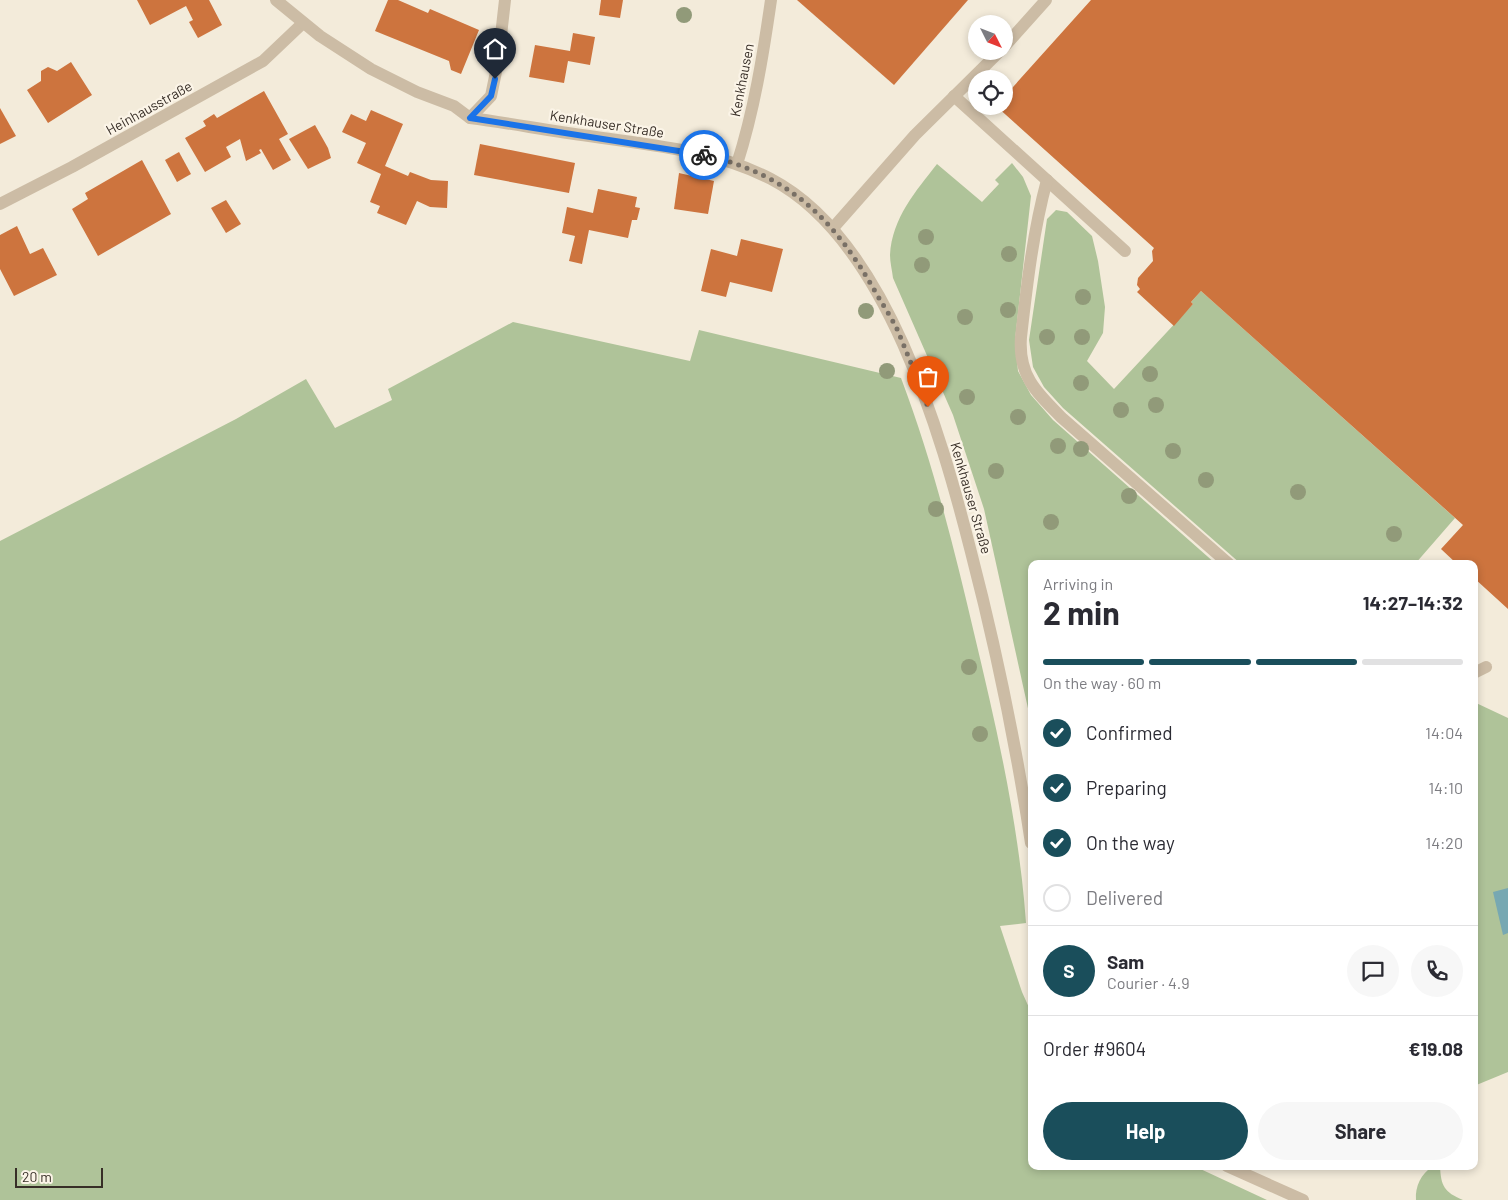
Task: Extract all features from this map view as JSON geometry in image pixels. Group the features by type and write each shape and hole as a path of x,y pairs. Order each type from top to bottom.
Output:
{"street":[{"name":"Kenkhauser Straße","path":"276,0 303,23 371,69 417,92 454,106 470,118 683,151 737,164 762,174 784,187 812,208 833,228 868,278 896,328 928,407 953,480 982,593 1003,686 1028,826"},
{"path":"470,118 491,96 498,62 505,0"},
{"name":"Kenkhausen","path":"737,164 755,97 765,43 770,0"},
{"path":"1013,37 1046,0"},
{"name":"Heinhausstraße","path":"0,204 72,168 263,61 303,23"},
{"path":"833,228 915,135 991,60"},
{"path":"954,96 1125,251"},
{"path":"1046,180 1034,238 1021,338 1022,362 1028,377 1037,393 1062,418 1224,560"},
{"path":"1478,671 1486,667"},
{"path":"1236,1170 1303,1200"}],"green space":[{"path":"1012,163 1023,177 1031,196 1015,340 1018,371 1031,395 1053,420 1211,560 1028,560 1028,708 984,509 953,415 893,278 890,258 895,229 900,217 913,195 937,164 982,202 999,184 995,180"},
{"path":"1056,210 1067,212 1092,236 1105,307 1103,333 1087,361 1114,389 1193,304 1191,302 1201,291 1455,518 1418,560 1236,560 1063,408 1044,387 1033,367 1029,340 1047,219"},
{"path":"513,322 690,361 699,330 901,378 923,440 950,536 991,705 1013,813 1026,923 1000,926 1028,1005 1028,1170 1203,1170 1267,1200 0,1200 0,541 236,419 306,379 335,428 392,400 388,389"},
{"path":"1478,704 1508,718 1508,1072 1478,1084"},
{"path":"1428,1170 1440,1170 1441,1179 1445,1188 1463,1200 1416,1200 1420,1181"}],"water":[{"path":"1508,888 1508,933 1503,935 1493,892"}],"building":[{"path":"137,0 209,0 222,25 198,38 189,22 193,20 186,6 150,25"},
{"path":"388,0 398,0 428,13 430,9 479,30 461,74 451,70 449,61 375,31"},
{"path":"601,0 623,0 620,18 599,15"},
{"path":"797,0 968,0 894,85"},
{"path":"1091,0 1508,0 1508,609 1478,582 1478,560 1453,560 1441,549 1463,525 1201,291 1191,302 1193,304 1174,326 1137,292 1140,289 1137,285 1138,278 1153,261 1152,251 1154,248 1006,115 1013,115 1013,87"},
{"path":"573,33 595,37 590,65 568,61 564,83 529,77 535,45 570,51"},
{"path":"71,62 92,95 48,123 27,90 41,81 41,71 48,67 57,71"},
{"path":"264,91 288,134 279,139 291,160 273,170 261,149 259,150 261,153 246,161 240,139 226,147 231,157 205,172 185,138 206,126 203,121 214,114 217,118"},
{"path":"0,108 16,136 0,144"},
{"path":"371,110 403,124 385,166 408,176 410,172 431,180 448,181 447,208 430,207 417,201 406,225 377,213 380,206 370,202 381,174 357,163 366,143 342,132 351,114 366,121"},
{"path":"315,125 328,148 331,158 308,169 289,139"},
{"path":"480,144 575,163 569,193 474,175"},
{"path":"179,152 191,174 177,182 165,160"},
{"path":"142,160 171,214 98,256 72,209 88,199 85,193"},
{"path":"679,173 714,181 708,214 674,209"},
{"path":"598,189 637,197 635,207 640,208 637,220 632,220 628,238 589,230 582,264 569,261 575,236 562,233 567,207 593,213"},
{"path":"226,200 241,224 226,233 211,208"},
{"path":"17,226 30,254 43,248 57,275 14,296 0,269 0,235"},
{"path":"741,239 783,249 772,292 730,282 726,297 701,291 711,249 737,256"}],"way so far":[{"path":"704,155 737,164 774,180 800,198 833,228 868,278 896,328 928,407"}],"route":[{"path":"495,79 491,96 470,118 519,124 556,132 624,141 704,155"}]}
